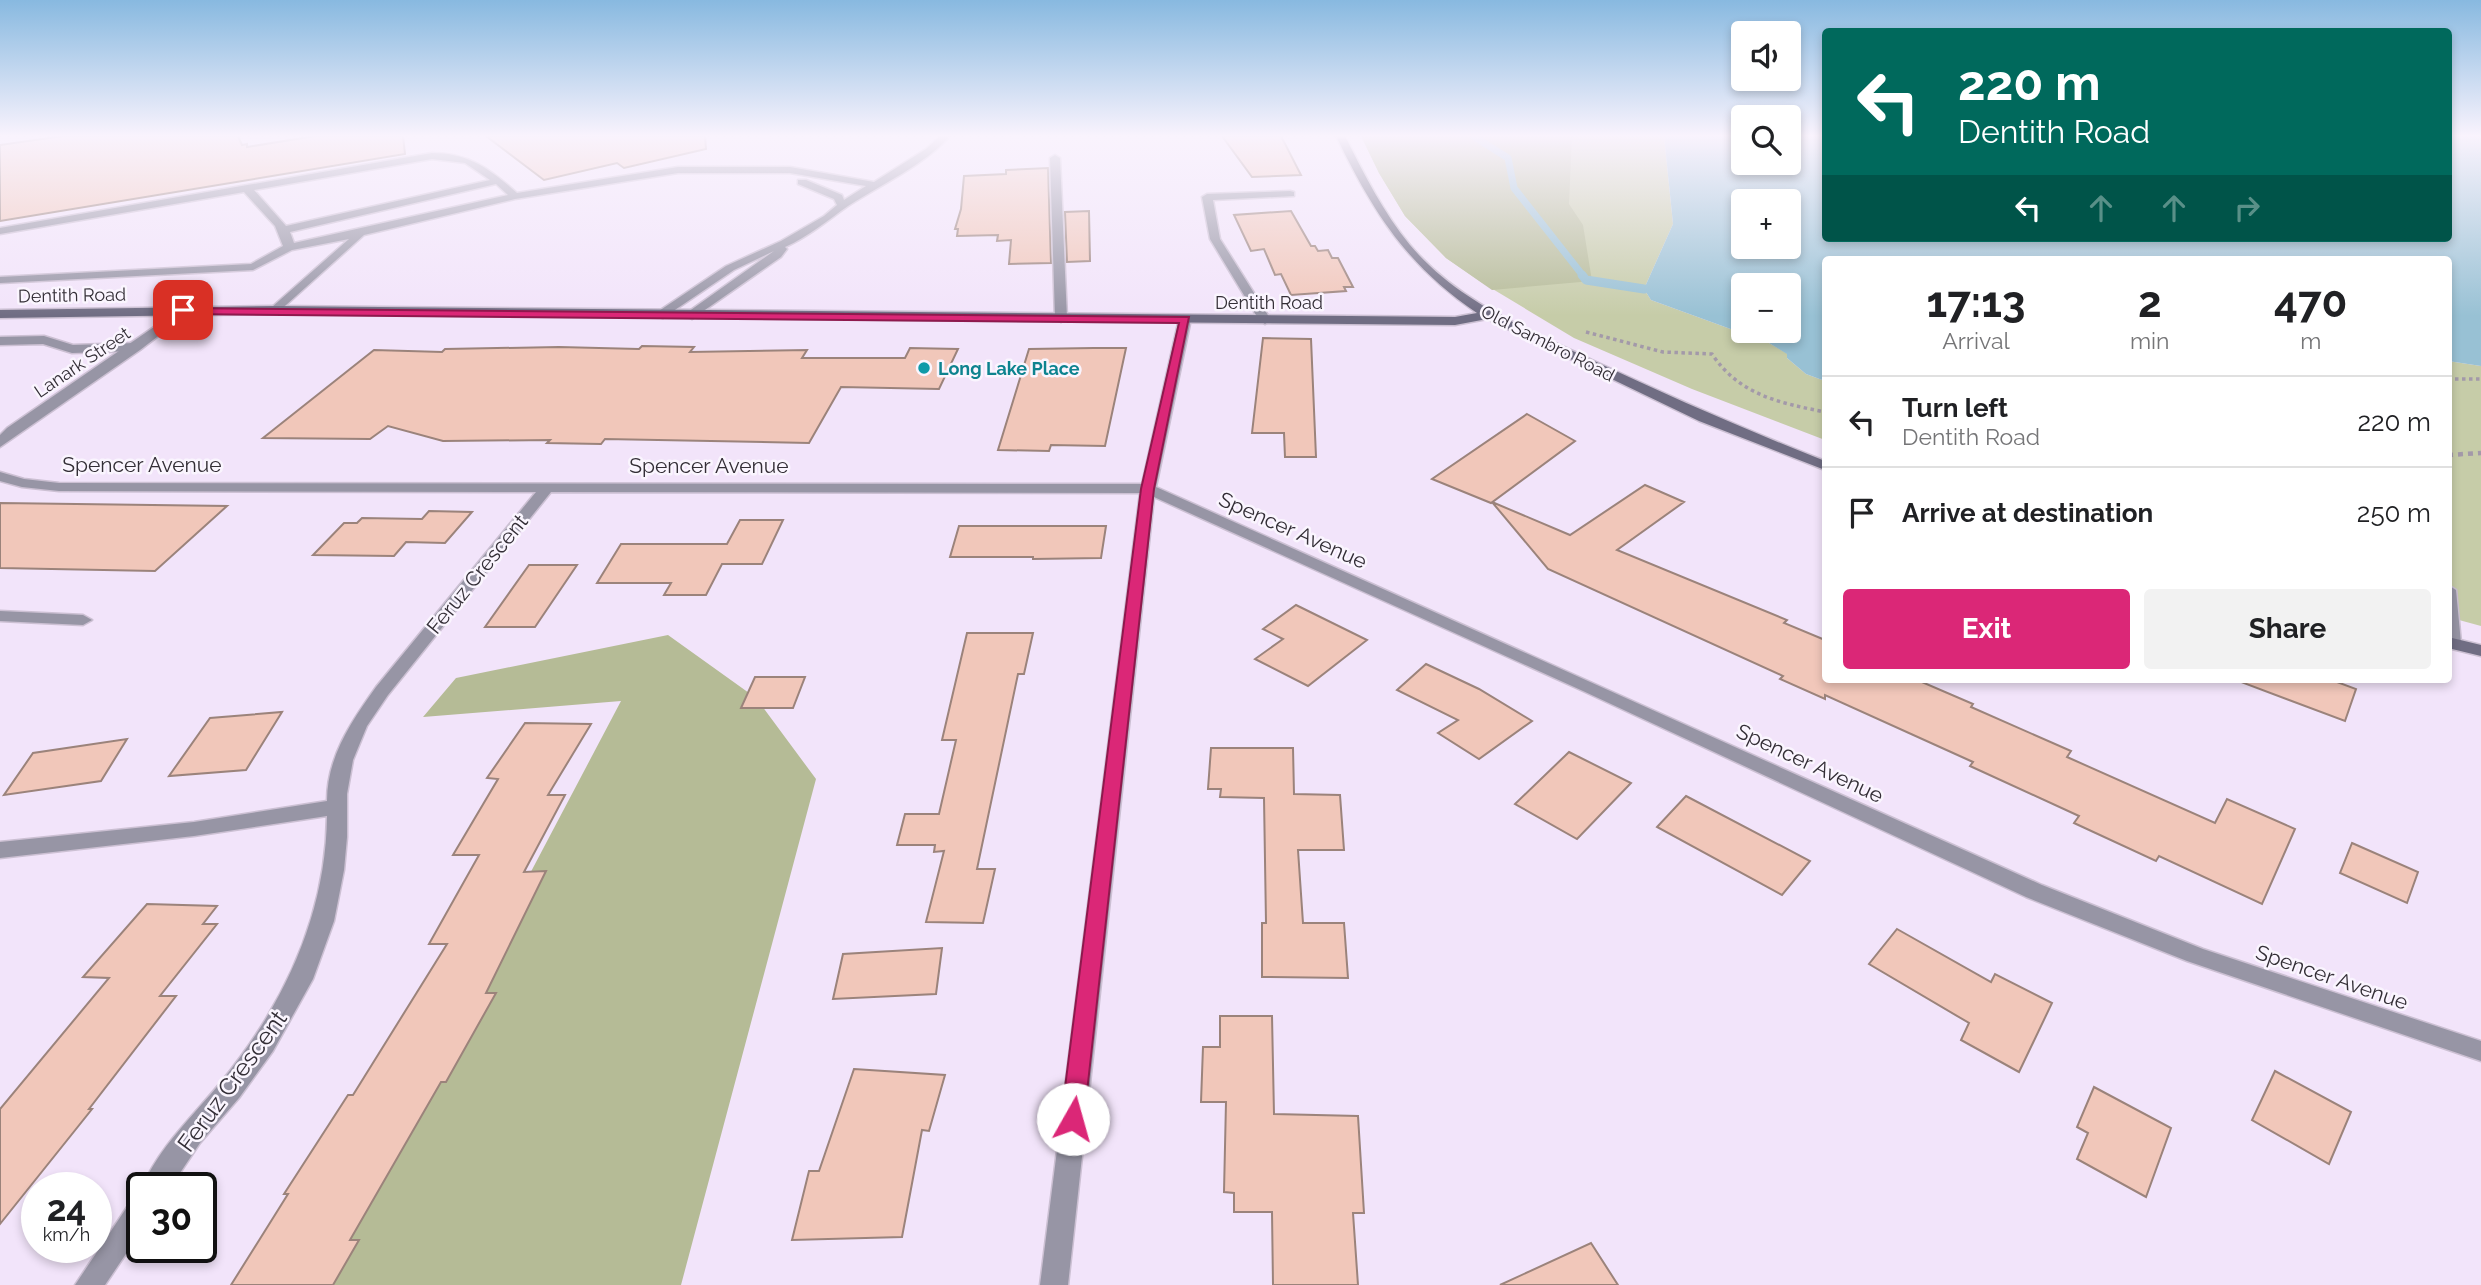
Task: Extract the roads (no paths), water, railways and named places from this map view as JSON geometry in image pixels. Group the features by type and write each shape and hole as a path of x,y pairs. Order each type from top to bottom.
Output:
{"main road":[{"name":"Old Sambro Road","path":"1371,196 1407,248 1444,284 1488,315 1704,418 1822,465"},
{"name":"Dentith Road","path":"0,314 276,310 1455,321 1488,315"},
{"path":"2452,644 2481,651"}],"street":[{"path":"0,231 206,196"},
{"path":"253,196 284,230 290,240 289,247"},
{"path":"284,230 432,196"},
{"path":"0,280 253,267 289,247 361,233 515,196"},
{"path":"836,196 842,206"},
{"path":"659,314 730,268 758,253 786,243 828,218 858,196"},
{"path":"1056,196 1061,318"},
{"path":"1236,196 1207,197 1215,239 1265,320"},
{"path":"276,310 361,233"},
{"path":"692,315 777,255 786,243"},
{"path":"720,255 730,268"},
{"name":"Lanark Street","path":"0,443 12,431 136,347 183,310"},
{"path":"1054,1285 1148,489 1185,319"},
{"path":"0,341 44,340 72,349 136,347"},
{"name":"Spencer Avenue","path":"1,478 22,484 59,487 1148,489 2034,891 2195,955 2481,1051"},
{"name":"Feruz Crescent","path":"166,1172 191,1135 256,1055 301,979 325,912 334,859 338,777 358,725 382,691 547,488"},
{"path":"0,616 83,620"},
{"path":"0,850 194,830 338,807"},
{"path":"89,1285 126,1231"}],"water":[{"path":"1670,196 1731,196 1731,259 1801,259 1801,196 1822,196 1822,242 2452,242 2452,196 2481,196 2481,366 2452,362 2452,256 1822,256 1822,380 1806,374 1787,358 1787,354 1769,343 1801,343 1801,273 1731,273 1731,329 1651,300 1644,289 1673,224"}],"waterway":[{"path":"1520,196 1584,277"},
{"path":"1582,275 1586,280 1644,289"}],"place":[{"name":"Long Lake Place","path":"924,368"}]}
